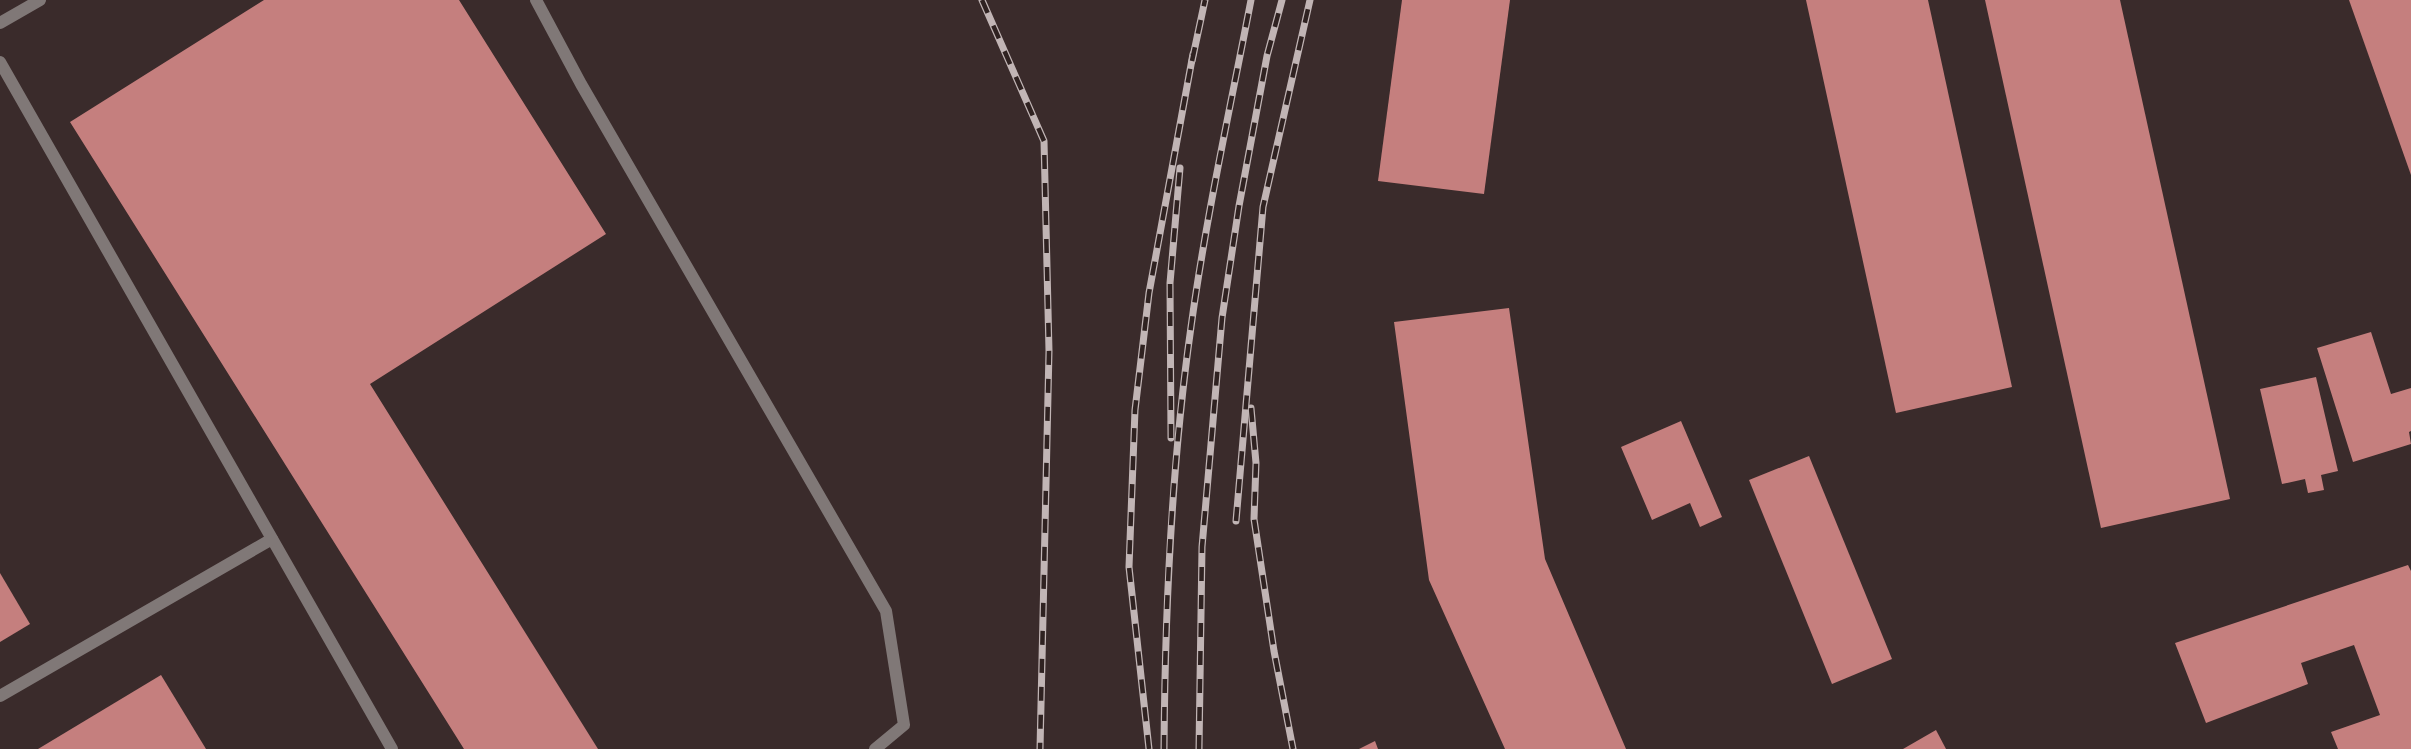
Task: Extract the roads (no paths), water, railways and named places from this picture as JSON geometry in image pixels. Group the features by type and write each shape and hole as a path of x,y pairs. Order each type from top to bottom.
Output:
{"lane":[{"path":"0,23 40,0"},
{"path":"536,0 581,84 886,611 904,725 875,749"},
{"path":"0,62 392,749"},
{"path":"0,696 272,539"}],"railway":[{"path":"982,0 1044,141 1049,351 1040,749"},
{"path":"1192,61 1205,0"},
{"path":"1164,749 1170,538 1184,380 1204,245 1251,0"},
{"path":"1199,749 1202,547 1222,318 1239,206 1267,56 1282,0"},
{"path":"1236,521 1263,207 1310,0"},
{"path":"1149,749 1129,567 1135,410 1149,293 1193,54"},
{"path":"1171,438 1170,283 1180,168"},
{"path":"1251,408 1256,463 1254,519 1274,651 1293,749"}]}
